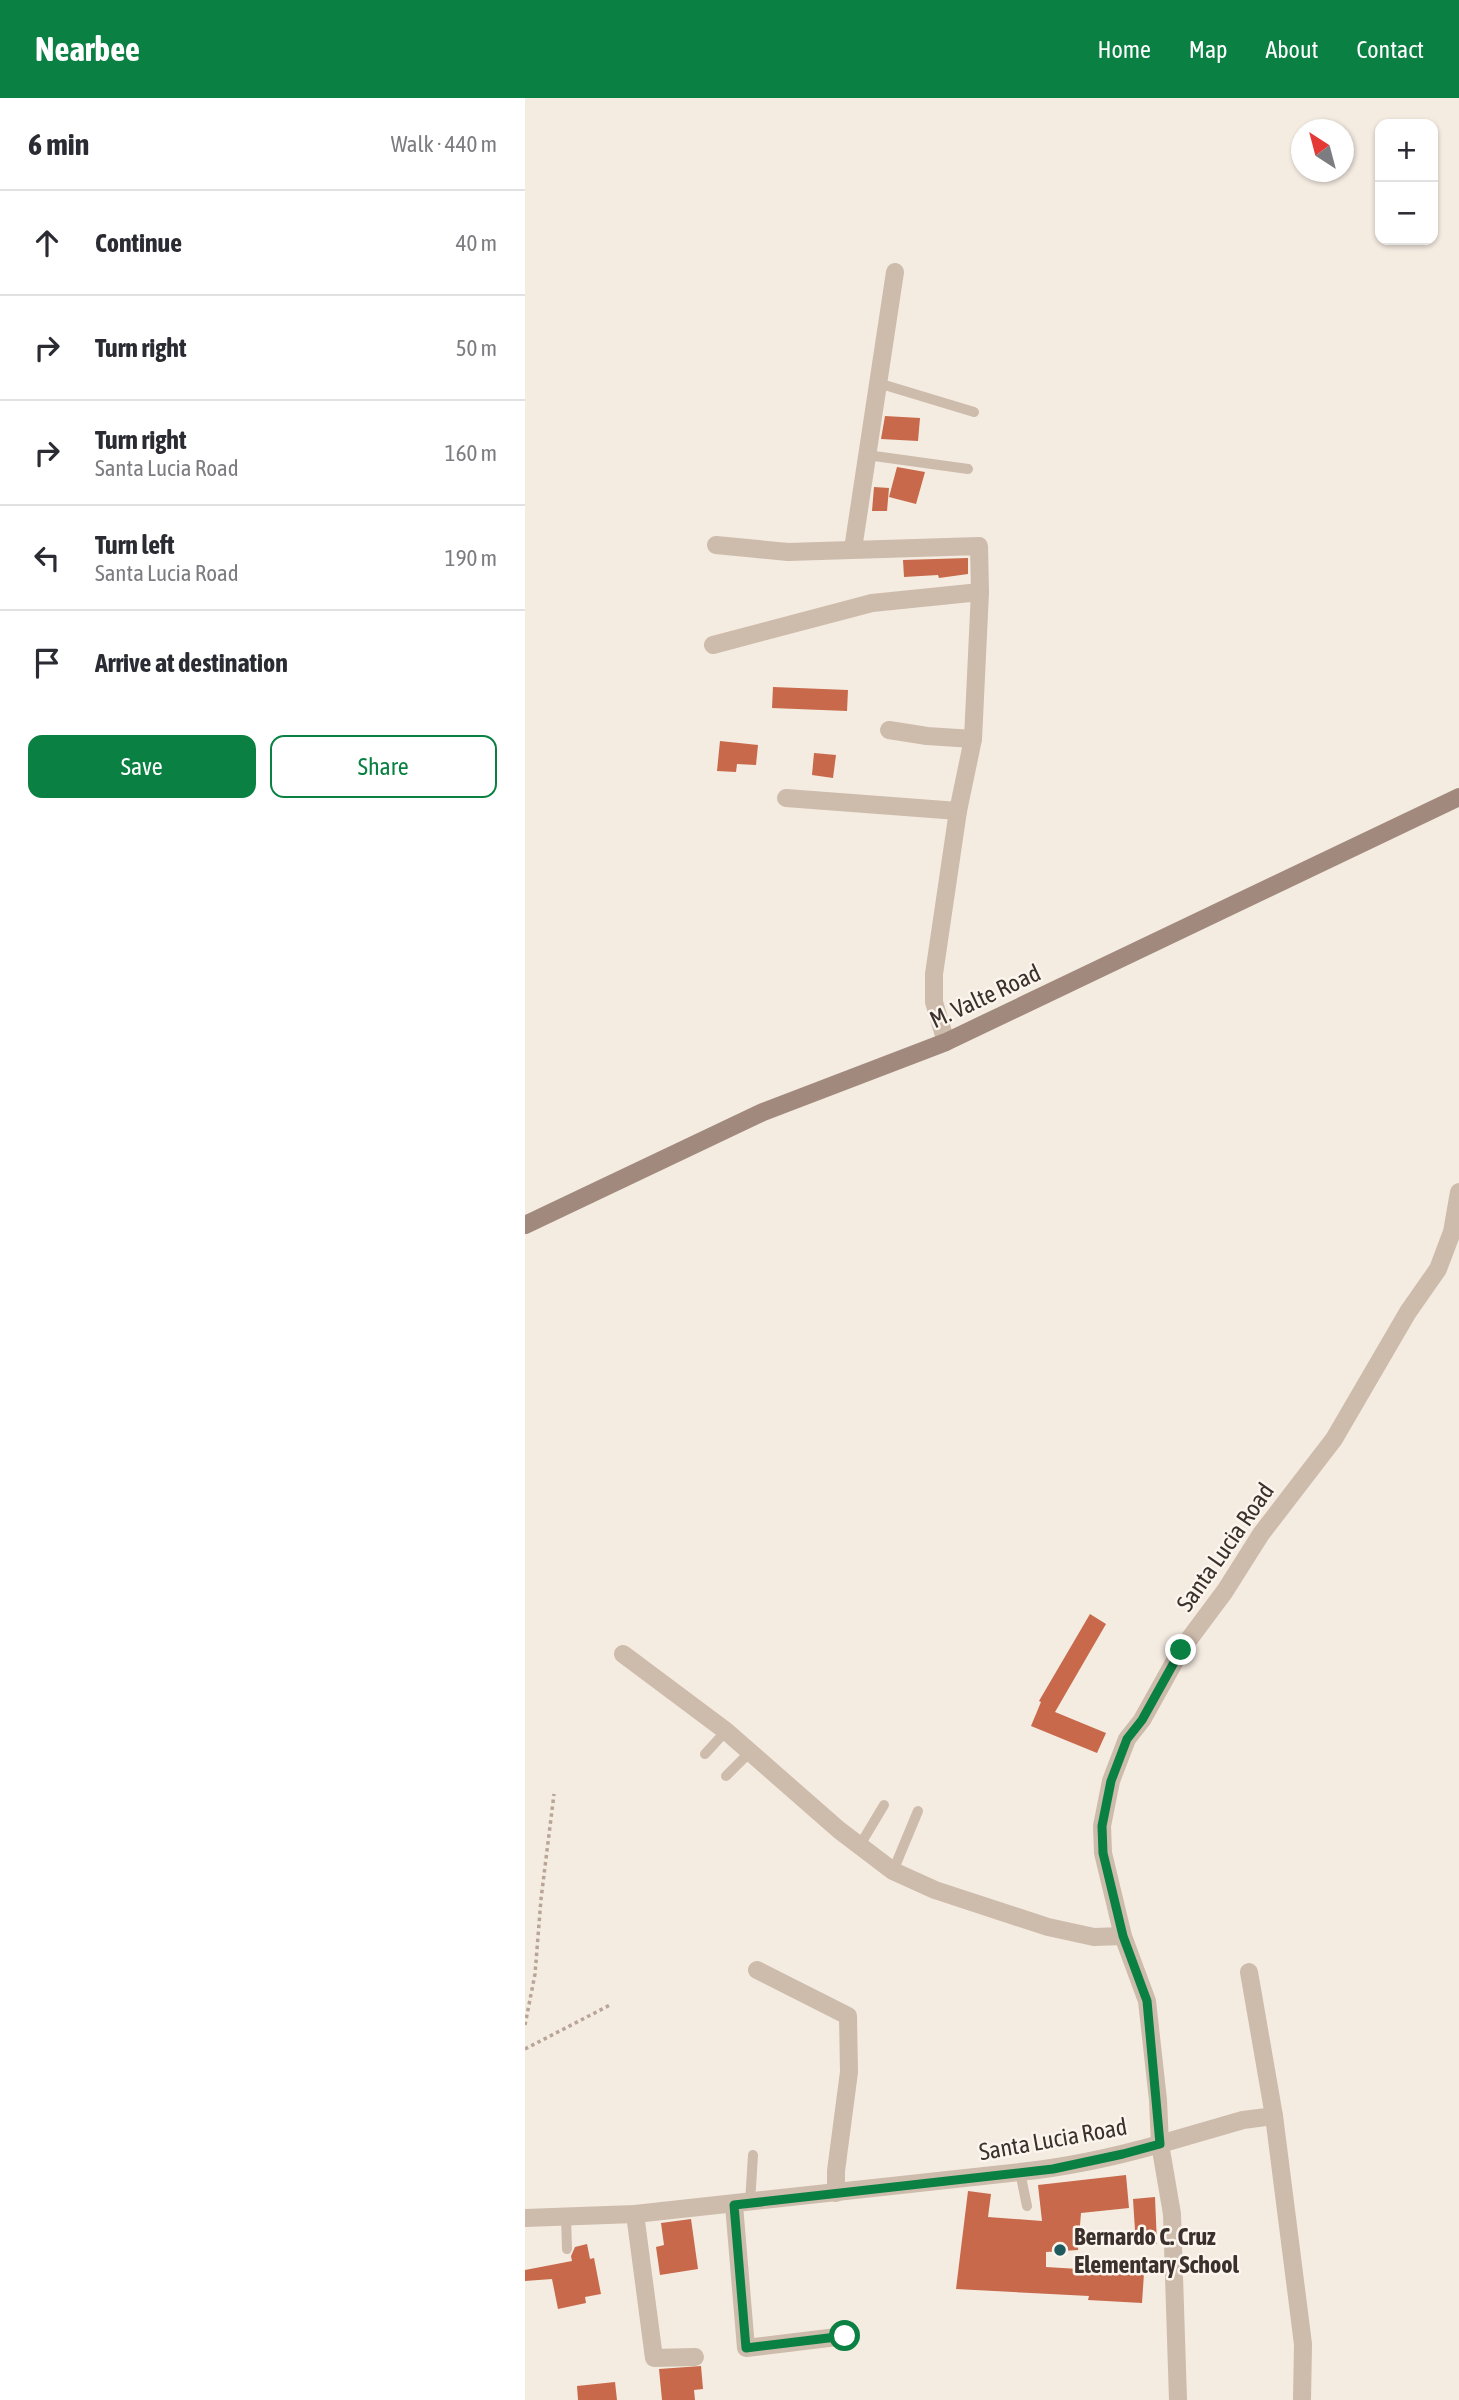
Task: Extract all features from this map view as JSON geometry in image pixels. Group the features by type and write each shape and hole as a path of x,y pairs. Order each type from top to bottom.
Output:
{"main road":[{"name":"M. Valte Road","path":"525,1225 763,1112 946,1042 1459,797"}],"street":[{"path":"853,549 895,272"},
{"path":"716,545 788,552 979,546 980,592 973,739 958,811 934,974 934,1002 946,1042"},
{"path":"713,645 872,603 980,592"},
{"path":"888,730 973,739"},
{"path":"786,798 958,811"},
{"name":"Santa Lucia Road","path":"525,2218 635,2214 1020,2172 1112,2157 1160,2144 1147,2001 1123,1936 1103,1853 1102,1826 1111,1781 1127,1739 1142,1720 1181,1650 1225,1591 1261,1534 1334,1439 1408,1312 1438,1269 1451,1232 1459,1192"},
{"path":"623,1654 726,1731 893,1871 935,1890 1048,1927 1094,1937 1123,1936"},
{"path":"757,1970 848,2016 849,2072 836,2171 836,2193"},
{"path":"1249,1972 1274,2116 1303,2344 1302,2400"},
{"path":"1178,2400 1173,2214 1160,2144 1243,2120 1274,2116"},
{"path":"742,2204 746,2348 845,2336"},
{"path":"635,2214 654,2358 695,2357"}],"lane":[{"path":"878,383 974,412"},
{"path":"867,455 968,469"},
{"path":"705,1754 726,1731"},
{"path":"726,1776 750,1752"},
{"path":"860,1845 884,1805"},
{"path":"893,1871 919,1811"},
{"path":"742,2204 753,2155"},
{"path":"1020,2172 1027,2206"},
{"path":"566,2216 567,2249"}],"path":[{"path":"525,2025 535,1974 554,1794"},
{"path":"525,2049 610,2005"}],"building":[{"path":"885,416 920,418 918,441 881,439"},
{"path":"897,467 925,472 916,504 889,497"},
{"path":"874,487 889,488 887,511 872,511"},
{"path":"968,558 968,574 939,578 938,575 904,577 903,560"},
{"path":"773,687 848,690 847,711 772,708"},
{"path":"720,741 758,745 756,765 737,764 736,772 717,771"},
{"path":"814,753 836,755 833,778 812,775"},
{"path":"1090,1614 1106,1624 1055,1712 1106,1733 1097,1753 1031,1726 1041,1702 1039,1701"},
{"path":"1126,2175 1129,2208 1081,2213 1078,2250 1046,2252 1046,2267 1144,2273 1142,2303 1088,2300 1089,2296 956,2289 968,2191 991,2194 988,2217 1042,2221 1038,2185"},
{"path":"1155,2197 1157,2244 1136,2246 1133,2199"},
{"path":"691,2219 698,2269 660,2275 656,2247 664,2245 661,2223"},
{"path":"587,2244 590,2259 594,2258 601,2294 585,2297 586,2303 558,2309 552,2279 525,2281 525,2270 572,2261 575,2247"},
{"path":"701,2366 703,2389 694,2390 695,2400 662,2400 659,2369"},
{"path":"615,2382 617,2400 578,2400 577,2386"}],"place":[{"name":"Bernardo C. Cruz Elementary School","path":"1060,2250"}],"route":[{"path":"845,2336 746,2348 734,2205 1053,2169 1160,2144 1147,2001 1123,1936 1103,1853 1102,1826 1111,1781 1127,1739 1142,1720 1181,1650"}]}
